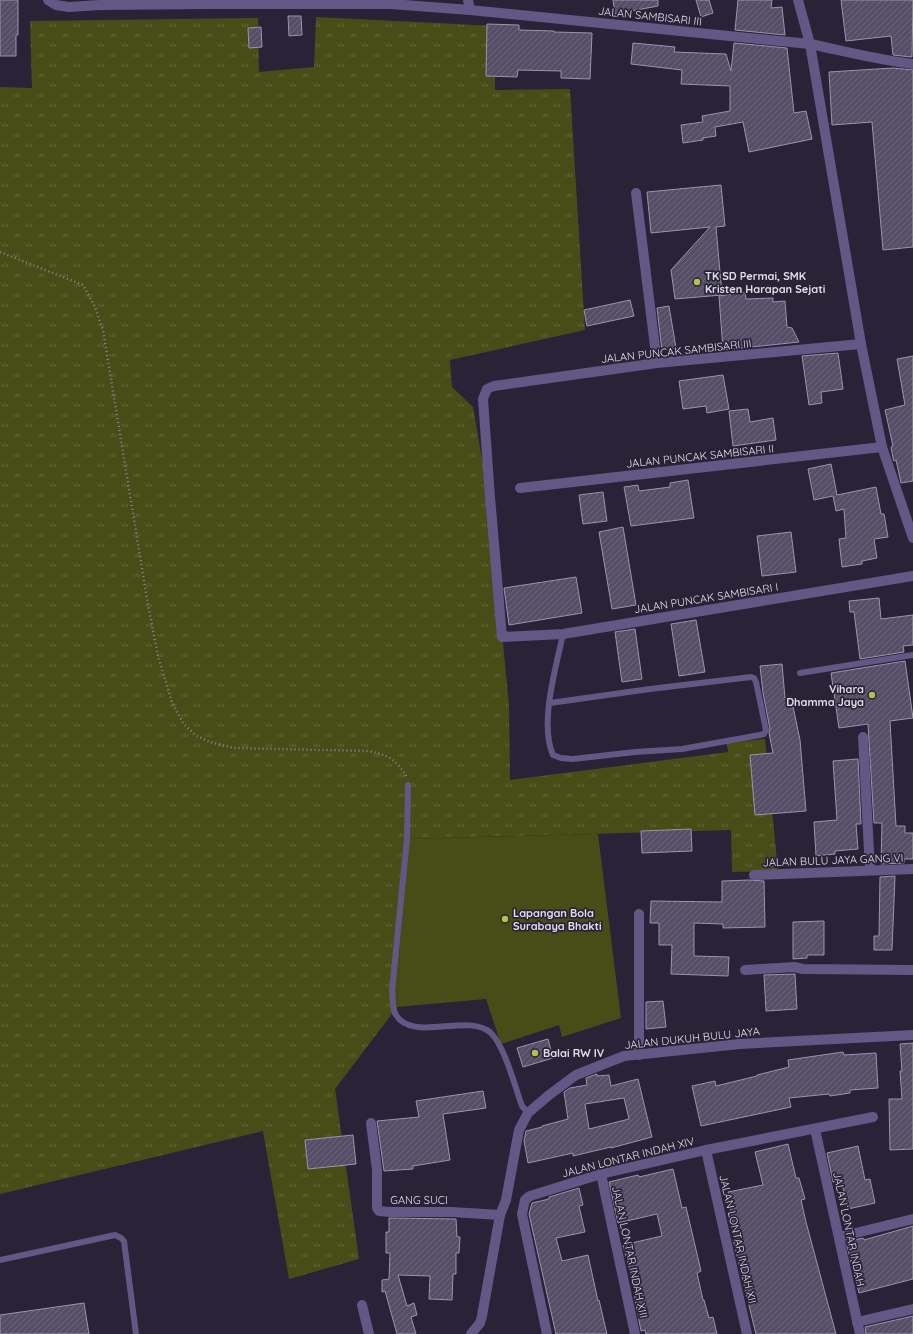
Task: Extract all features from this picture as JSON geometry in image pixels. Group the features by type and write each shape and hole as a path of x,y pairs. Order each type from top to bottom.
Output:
{"street":[{"name":"JALAN SAMBISARI III","path":"48,0 56,5 69,7 100,5 212,4 469,5 810,44 913,64"},
{"path":"798,0 810,44 861,344 882,446 913,538"},
{"path":"636,192 657,363"},
{"name":"JALAN PUNCAK SAMBISARI III","path":"502,637 483,399 487,389 494,386 657,363 861,344"},
{"name":"JALAN PUNCAK SAMBISARI II","path":"520,488 861,450 882,446"},
{"name":"JALAN PUNCAK SAMBISARI I","path":"502,637 563,634 913,576"},
{"path":"863,737 870,870"},
{"name":"JALAN BULU JAYA GANG VI","path":"754,875 913,869"},
{"path":"639,914 639,1055"},
{"path":"745,970 794,967 803,969 913,970"},
{"name":"JALAN DUKUH BULU JAYA","path":"471,1334 480,1323 482,1316 500,1215 506,1200 519,1130 528,1113 576,1075 624,1056 740,1044 913,1035"},
{"name":"JALAN LONTAR INDAH XIV","path":"547,1334 522,1214 525,1200 530,1196 601,1174 706,1150 873,1117"},
{"name":"GANG SUCI","path":"371,1123 377,1170 377,1208 379,1211 452,1212 500,1215"},
{"name":"JALAN LONTAR INDAH","path":"816,1129 860,1334"},
{"name":"JALAN LONTAR INDAH XII","path":"706,1150 747,1334"},
{"name":"JALAN LONTAR INDAH XIII","path":"601,1174 635,1334"},
{"path":"839,1236 913,1219"},
{"path":"362,1305 369,1334"},
{"path":"857,1322 913,1309"}],"lane":[{"path":"550,702 650,688 751,677 754,678 756,682 766,730 764,734 760,735 682,749 635,752 573,759 561,758 554,755 549,745 547,726 550,702 563,634"},
{"path":"800,674 913,655"},
{"path":"408,785 407,840 392,991 394,1014 401,1023 424,1028 471,1025 484,1028 501,1046 522,1106 528,1113"},
{"path":"0,1260 115,1235 121,1238 124,1241 125,1247 136,1334"}],"path":[{"path":"0,252 83,285 95,307 103,330 148,605 158,656 172,702 183,723 195,735 210,742 234,748 368,751 382,754 392,758 405,772 408,785"}],"green space":[{"path":"316,17 495,26 495,90 570,89 585,330 450,360 452,387 473,407 490,505 509,706 510,780 728,752 727,743 765,739 778,871 732,872 731,830 405,839 397,1007 335,1089 359,1259 289,1279 263,1131 0,1194 0,87 32,88 30,21 258,18 259,72 314,67"},
{"name":"Lapangan Bola Surabaya Bhakti","path":"598,834 621,1018 562,1037 559,1025 501,1044 486,999 397,1007 405,839"}],"building":[{"path":"0,0 18,0 18,35 16,35 16,56 0,56"},
{"path":"613,0 658,0 658,6 615,14"},
{"path":"696,0 709,0 713,13 701,17"},
{"path":"738,0 772,0 771,8 782,7 785,35 735,30"},
{"path":"841,0 913,0 912,57 893,55 891,36 846,41"},
{"path":"288,16 301,16 302,35 289,36"},
{"path":"487,24 519,25 519,30 592,33 590,79 561,78 561,71 518,70 517,77 486,76"},
{"path":"261,27 262,47 249,48 248,28"},
{"path":"633,43 675,47 674,52 726,54 731,71 734,43 787,48 794,113 806,111 812,139 749,152 743,122 715,127 716,136 703,138 703,140 683,143 681,125 703,122 702,116 730,111 730,86 681,84 682,70 631,64"},
{"path":"893,68 913,70 913,247 883,250 872,122 832,125 829,72"},
{"path":"721,185 725,226 716,227 722,295 675,299 671,270 710,227 651,233 647,192"},
{"path":"745,292 746,299 773,298 773,302 785,301 787,327 792,328 799,342 723,350 719,296"},
{"path":"630,300 634,316 587,326 584,310"},
{"path":"669,306 676,348 662,351 657,308"},
{"path":"838,353 843,389 821,392 822,403 809,405 802,356"},
{"path":"913,356 913,481 901,483 896,460 894,461 893,458 891,447 893,446 885,410 905,405 897,359"},
{"path":"723,375 729,409 707,413 706,406 683,409 679,381"},
{"path":"748,409 750,422 773,418 776,440 733,446 729,411"},
{"path":"831,464 837,495 876,487 881,514 884,514 888,537 874,539 877,558 862,561 862,564 842,567 839,539 846,538 844,509 836,511 833,496 814,500 808,469"},
{"path":"688,480 694,518 631,526 624,487 638,485 639,491 670,487 670,483"},
{"path":"603,492 607,521 583,524 579,495"},
{"path":"623,527 636,605 612,609 599,532"},
{"path":"791,532 796,572 762,576 757,536"},
{"path":"576,577 582,613 509,625 504,588"},
{"path":"879,598 881,619 913,615 913,645 903,646 904,652 860,659 854,612 850,612 849,601"},
{"path":"696,620 705,672 679,676 671,624"},
{"path":"635,629 642,679 622,682 615,632"},
{"path":"905,661 913,718 890,721 896,826 905,826 905,833 913,833 913,859 904,859 904,863 881,864 882,823 874,823 868,724 839,728 831,673"},
{"path":"782,664 785,698 791,697 800,740 806,811 755,815 750,755 773,753 760,666"},
{"path":"858,759 861,824 856,824 858,849 835,851 835,854 816,856 814,822 837,820 833,761"},
{"path":"691,829 692,851 642,853 641,831"},
{"path":"895,876 892,950 874,950 874,936 879,936 880,877"},
{"path":"722,881 764,881 765,927 723,928 723,924 694,923 694,956 729,957 728,976 671,974 672,945 659,945 659,923 650,923 651,901 722,902"},
{"path":"824,921 824,955 807,955 807,958 793,959 793,922"},
{"path":"795,974 797,1009 766,1011 764,975"},
{"path":"663,1001 666,1027 646,1029 646,1002"},
{"name":"Balai RW IV","path":"548,1039 553,1058 523,1067 517,1048"},
{"path":"913,1043 913,1149 890,1150 889,1099 902,1099 900,1044"},
{"path":"843,1052 844,1055 876,1053 878,1088 850,1090 850,1093 830,1096 829,1094 789,1098 791,1107 701,1126 692,1086 715,1081 716,1086 789,1067 788,1060"},
{"path":"597,1074 597,1076 609,1075 611,1086 638,1079 652,1137 573,1156 573,1153 528,1163 524,1141 526,1131 568,1119 564,1092 570,1088 587,1085 586,1078","holes":["624,1098 629,1119 589,1129 585,1104"]},
{"path":"483,1091 486,1108 443,1114 450,1160 413,1166 413,1169 384,1171 377,1121 419,1117 416,1101"},
{"path":"353,1135 356,1164 308,1169 305,1140"},
{"path":"788,1144 796,1178 799,1178 805,1199 801,1200 806,1222 836,1334 756,1334 733,1239 735,1238 728,1192 763,1185 755,1152"},
{"path":"858,1146 865,1180 870,1179 875,1203 848,1209 841,1180 833,1182 827,1153"},
{"path":"673,1169 682,1208 686,1207 701,1271 697,1273 703,1300 709,1318 713,1317 717,1334 646,1334 645,1330 641,1331 634,1293 636,1292 623,1245 662,1236 657,1214 618,1223 609,1182"},
{"path":"579,1188 583,1205 579,1206 585,1232 556,1238 562,1261 588,1255 607,1334 556,1334 529,1214 532,1203 549,1199 549,1197"},
{"path":"389,1218 456,1219 457,1237 460,1237 459,1253 456,1253 456,1274 453,1274 452,1300 429,1299 430,1276 398,1275 407,1306 414,1303 417,1315 411,1317 416,1334 397,1334 385,1291 382,1292 382,1280 389,1279 390,1253 386,1253 386,1232 389,1232"},
{"path":"913,1226 913,1279 859,1293 846,1242 863,1238 864,1240"},
{"path":"84,1303 89,1334 0,1334 0,1315"},
{"path":"913,1316 913,1334 866,1334 865,1327"}],"place":[{"name":"TK SD Permai, SMK Kristen Harapan Sejati","path":"697,282"},
{"name":"Vihara Dhamma Jaya","path":"872,695"},
{"name":"Lapangan Bola Surabaya Bhakti","path":"505,919"},
{"name":"Balai RW IV","path":"535,1053"}]}
